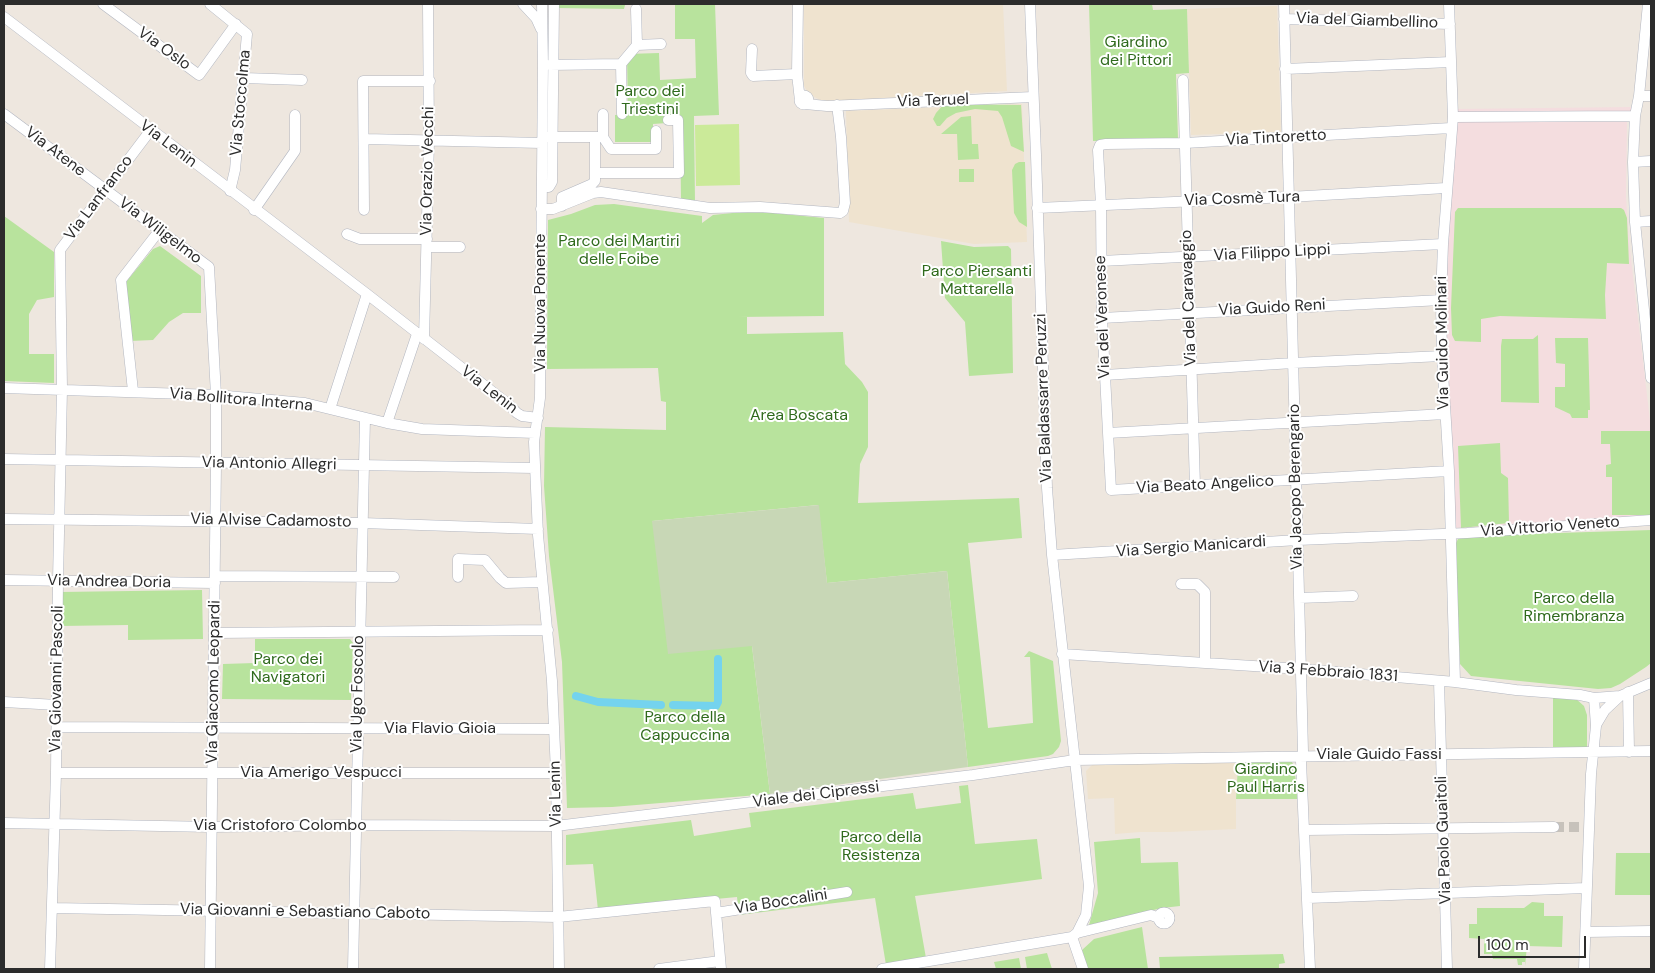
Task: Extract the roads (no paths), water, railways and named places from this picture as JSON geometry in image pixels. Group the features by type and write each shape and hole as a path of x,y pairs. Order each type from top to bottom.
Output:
{"street":[{"name":"Via Oslo","path":"103,4 199,75 236,24"},
{"name":"Via Stoccolma","path":"210,4 248,34 235,170 230,191"},
{"name":"Via Orazio Vecchi","path":"387,423 421,336 427,243 430,81 428,4"},
{"path":"523,4 536,18 542,32"},
{"name":"Via Nuova Ponente","path":"542,4 542,32 548,65"},
{"name":"Via Nuova Ponente","path":"538,418 540,398 542,187 546,139 548,65 554,4"},
{"path":"542,209 553,209 593,193 601,192 710,208 760,206 840,213 844,211 841,137 835,106 804,100 797,74 798,4"},
{"name":"Via Baldassarre Peruzzi","path":"1030,4 1046,488 1062,654 1076,760 1089,886 1086,915 1074,935"},
{"name":"Via Jacopo Berengario","path":"1284,4 1302,756 1310,969"},
{"name":"Via Guido Molinari","path":"1449,4 1453,117 1446,188 1441,300 1455,682"},
{"path":"1648,4 1648,35 1635,116 1632,162 1635,222 1651,378"},
{"path":"622,114 621,64 637,45 636,9"},
{"name":"Via Lenin","path":"4,19 367,294 507,403 517,413 522,416 538,418 535,468 554,729 559,969"},
{"name":"Via del Giambellino","path":"1284,19 1450,24"},
{"path":"637,45 661,44"},
{"path":"752,49 751,73 753,76 797,74"},
{"path":"1285,69 1451,62"},
{"path":"548,65 621,64"},
{"path":"244,78 302,80"},
{"name":"Via del Caravaggio","path":"1183,80 1195,486"},
{"path":"364,210 365,139 363,81 430,81"},
{"path":"1639,96 1651,96"},
{"name":"Via Teruel","path":"835,106 1033,97"},
{"name":"Via Atene","path":"4,114 106,190"},
{"path":"562,206 562,197 592,184 595,180 603,114"},
{"path":"254,210 295,151 295,115"},
{"path":"1453,117 1635,116"},
{"path":"595,173 679,173 678,120 668,120"},
{"name":"Via Tintoretto","path":"1100,146 1451,128"},
{"name":"Via Lanfranco","path":"62,389 60,250 150,131"},
{"path":"365,139 429,140 599,137 611,149 656,149 656,131"},
{"name":"Via del Veronese","path":"1100,146 1098,150 1101,205 1102,318 1111,490"},
{"path":"1632,162 1651,161"},
{"name":"Via Cosmè Tura","path":"1038,208 1446,188"},
{"name":"Via Wiligelmo","path":"106,190 209,268 216,395"},
{"path":"1635,222 1651,221"},
{"path":"133,392 121,280 160,231"},
{"path":"347,234 360,239 460,247"},
{"name":"Via Filippo Lippi","path":"1101,261 1443,244"},
{"path":"330,409 367,294"},
{"name":"Via Guido Reni","path":"1102,318 1441,300"},
{"path":"1105,375 1442,356"},
{"name":"Via Bollitora Interna","path":"4,388 216,395 305,403 387,423 422,429 536,433"},
{"name":"Via Giovanni Pascoli","path":"50,969 56,773 62,389"},
{"name":"Via Giacomo Leopardi","path":"210,969 216,395"},
{"path":"1108,433 1445,414"},
{"name":"Via Ugo Foscolo","path":"353,969 365,418"},
{"name":"Via Antonio Allegri","path":"4,459 535,468"},
{"name":"Via Beato Angelico","path":"1111,490 1448,471"},
{"name":"Via Alvise Cadamosto","path":"4,519 216,520 538,529"},
{"name":"Via Vittorio Veneto","path":"1450,534 1651,520"},
{"name":"Via Sergio Manicardi","path":"1052,555 1298,540 1450,534"},
{"path":"458,577 458,559 485,560 506,583 542,582"},
{"name":"Via Andrea Doria","path":"4,580 394,577"},
{"path":"1181,584 1197,584 1205,592 1205,663"},
{"path":"1299,598 1353,596"},
{"path":"215,633 548,630"},
{"name":"Via 3 Febbraio 1831","path":"1062,654 1301,669 1455,682 1594,698 1624,694"},
{"path":"1595,731 1605,710 1624,694 1646,684 1651,677"},
{"name":"Via Paolo Guaitoli","path":"1439,681 1447,969"},
{"path":"1624,694 1629,752"},
{"path":"1580,695 1586,699 1592,714 1595,731"},
{"path":"1592,714 1594,698"},
{"path":"1584,969 1586,932 1585,827 1595,731 1594,698"},
{"path":"4,702 56,705"},
{"name":"Via Flavio Gioia","path":"56,727 554,729"},
{"name":"Viale Guido Fassi","path":"1076,760 1651,751"},
{"name":"Viale dei Cipressi","path":"556,826 966,776 1076,760"},
{"name":"Via Amerigo Vespucci","path":"56,773 556,773"},
{"name":"Via Cristoforo Colombo","path":"4,823 212,827 356,825 556,826"},
{"path":"1305,830 1554,827"},
{"path":"1308,898 1586,888"},
{"name":"Via Boccalini","path":"716,913 847,892"},
{"name":"Via Giovanni e Sebastiano Caboto","path":"52,908 558,917 715,901 716,913"},
{"path":"659,969 720,965 716,913"},
{"path":"888,969 1074,935 1151,916 1159,918"},
{"path":"1586,932 1651,931"},
{"path":"1074,935 1083,969"}],"waterway":[{"path":"673,705 716,706 718,702 718,659"},
{"path":"576,696 598,702 661,705"}],"tunnel":[{"path":"1554,827 1582,827"}],"park label":[{"name":"Giardino dei Pittori","path":"1136,52"},
{"name":"Parco dei Triestini","path":"650,101"},
{"name":"Parco dei Martiri delle Foibe","path":"619,251"},
{"name":"Parco Piersanti Mattarella","path":"977,281"},
{"name":"Area Boscata","path":"799,416"},
{"name":"Parco della Rimembranza","path":"1574,608"},
{"name":"Parco dei Navigatori","path":"288,669"},
{"name":"Parco della Cappuccina","path":"685,727"},
{"name":"Giardino Paul Harris","path":"1266,779"},
{"name":"Parco della Resistenza","path":"881,847"}]}
